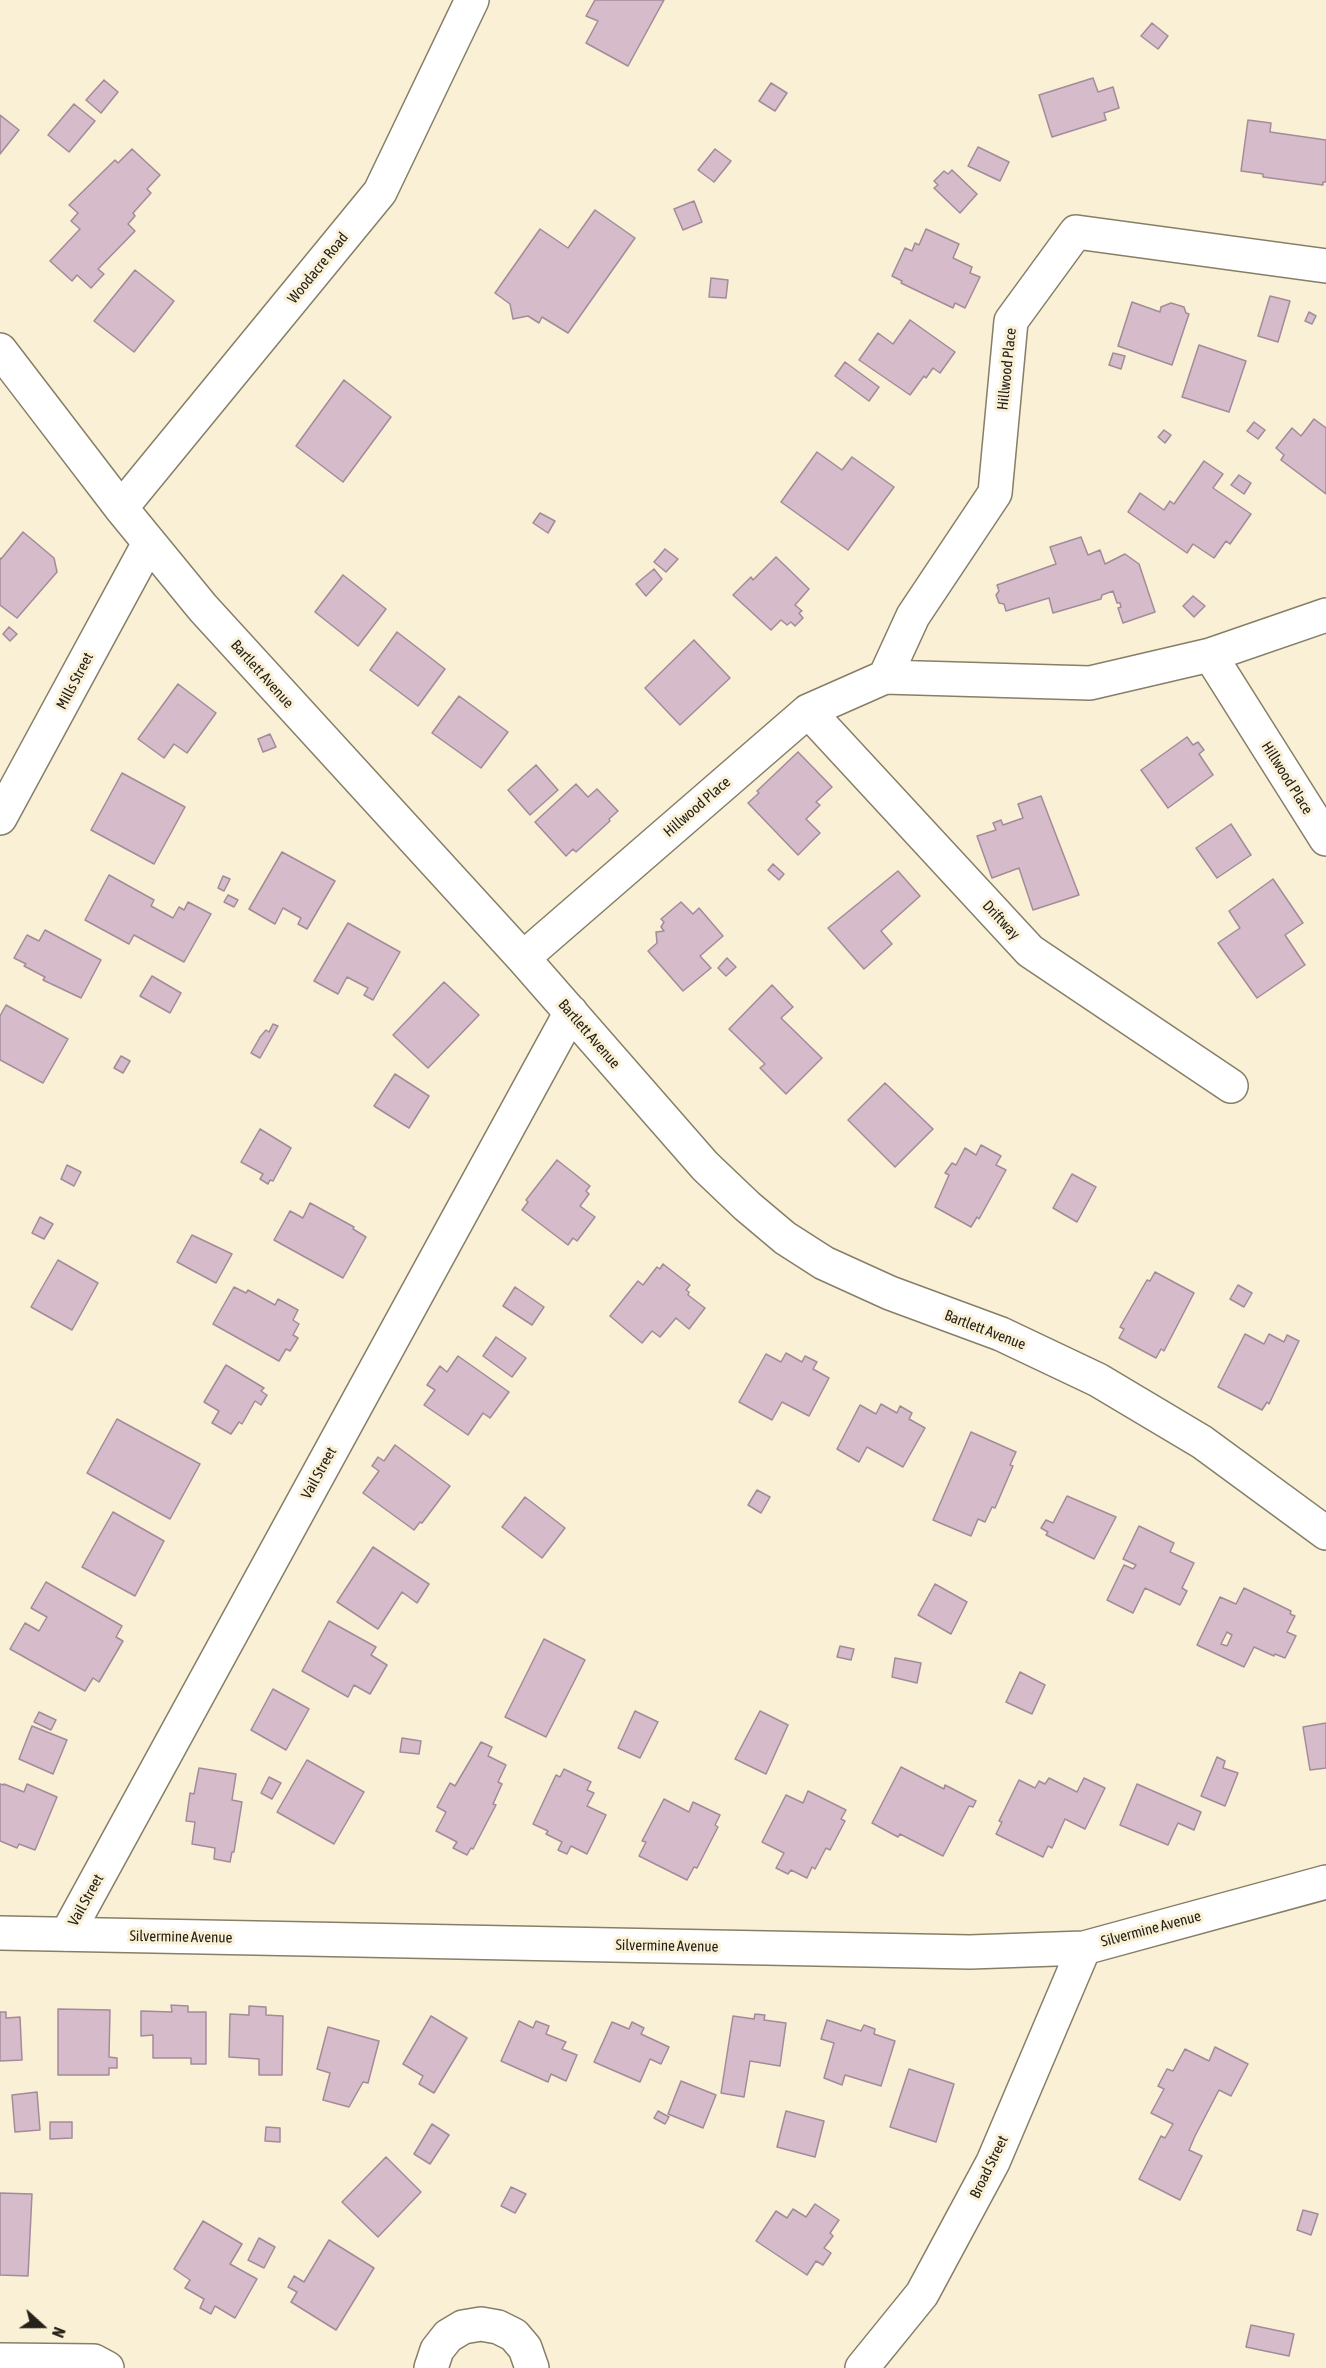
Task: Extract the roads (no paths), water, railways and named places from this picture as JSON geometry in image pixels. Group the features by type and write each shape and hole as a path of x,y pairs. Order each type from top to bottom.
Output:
{"street":[{"name":"Woodacre Road","path":"121,508 380,192 472,0"},
{"name":"Hillwood Place","path":"885,677 914,616 994,493 1011,321 1076,232 1326,266"},
{"name":"Bartlett Avenue","path":"0,350 121,508 216,623 523,958 705,1166 785,1238 824,1263 858,1279 1001,1335 1098,1380 1202,1442 1326,1533"},
{"name":"Mills Street","path":"0,819 149,543"},
{"name":"Hillwood Place","path":"523,958 808,711 885,677 1090,683 1210,656 1326,615"},
{"name":"Hillwood Place","path":"1210,656 1326,839"},
{"name":"Driftway","path":"808,711 1030,951 1231,1086"},
{"name":"Vail Street","path":"67,1934 571,1012"},
{"name":"Silvermine Avenue","path":"0,1933 970,1952 1084,1948 1326,1882"},
{"name":"Broad Street","path":"861,2368 922,2294 988,2172 1084,1948"},
{"path":"431,2368 436,2350 448,2336 463,2327 481,2324 498,2326 514,2335 525,2348 532,2368"},
{"path":"0,2360 94,2361 107,2368"}]}
